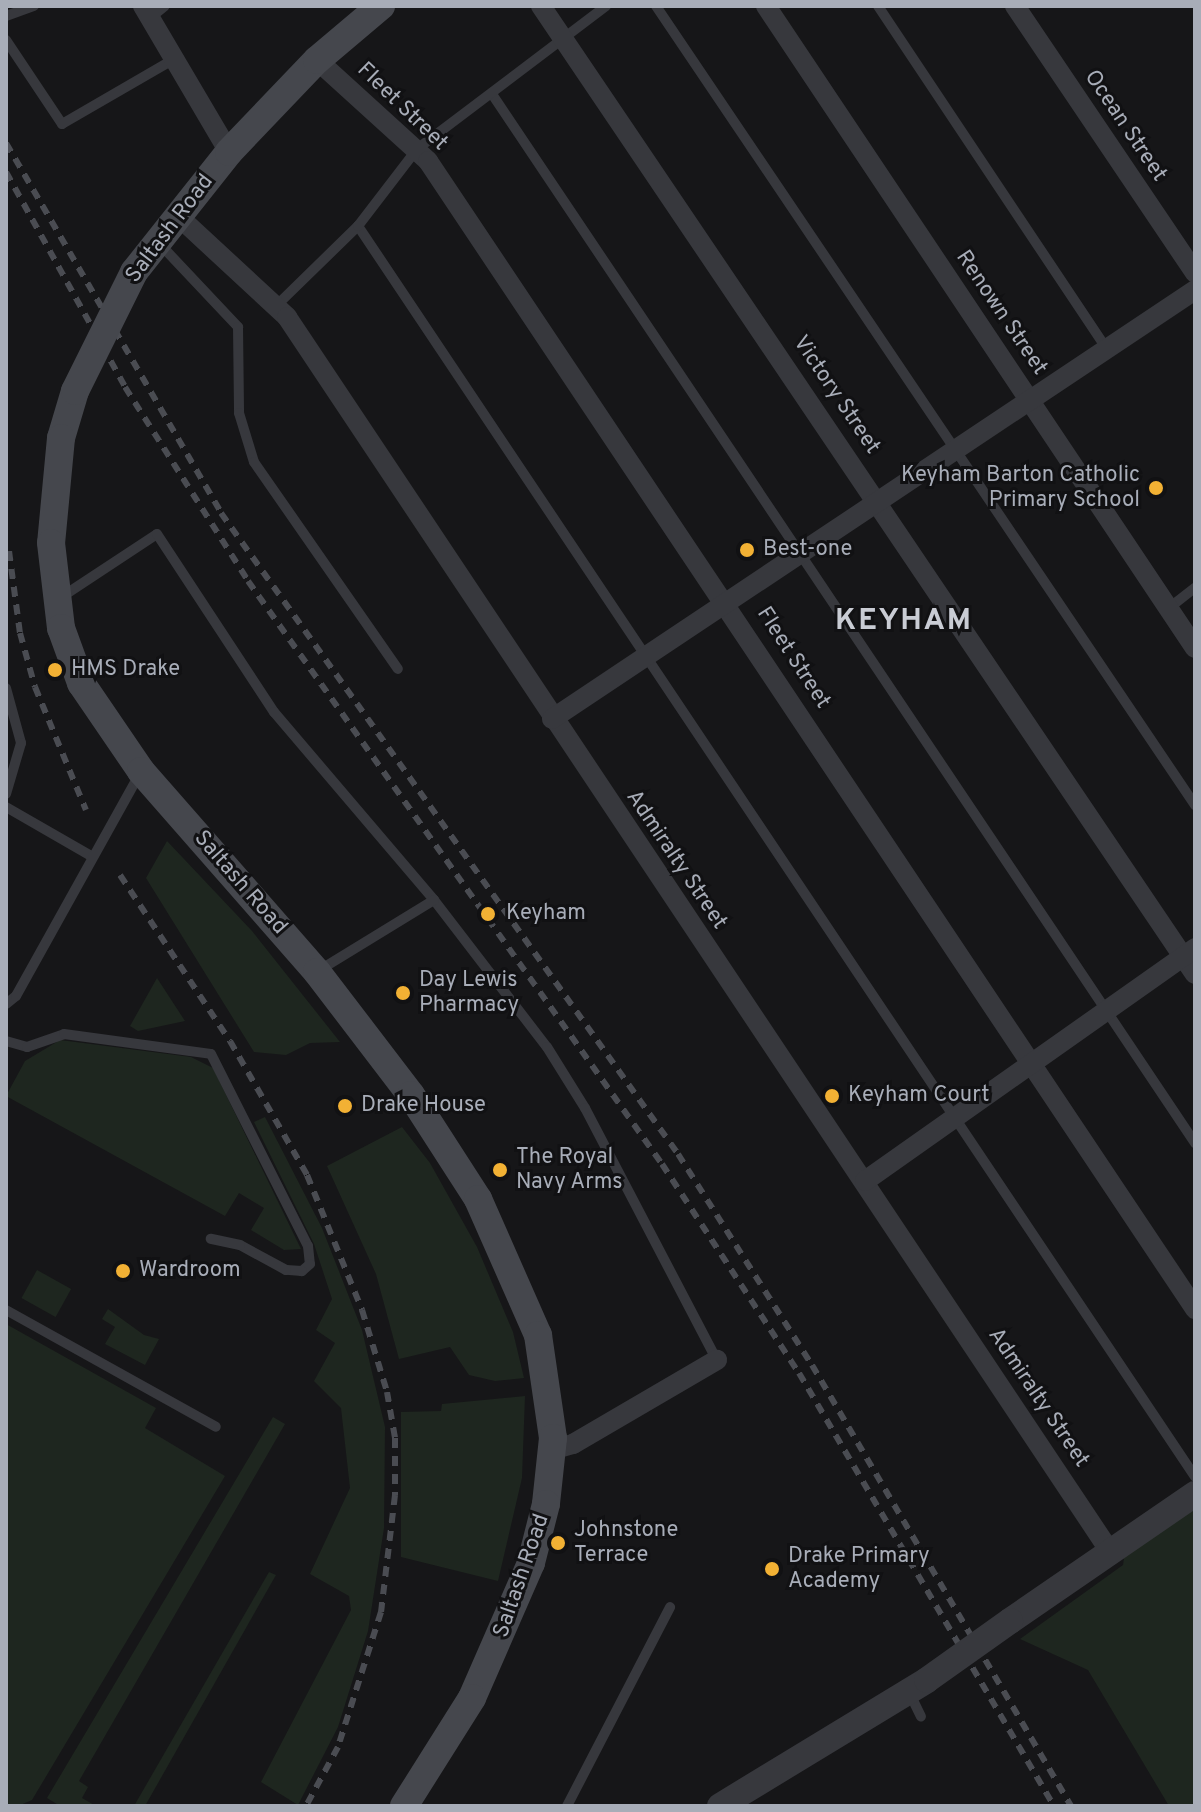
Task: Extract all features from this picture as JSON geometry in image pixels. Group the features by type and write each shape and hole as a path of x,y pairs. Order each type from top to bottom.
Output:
{"main road":[{"name":"Saltash Road","path":"381,6 317,60 229,152 134,272 75,391 61,438 51,543 57,601 81,683 141,771 317,972 411,1095 478,1199 506,1256 538,1335 549,1379 552,1450 546,1504 507,1627 472,1698 404,1806"}],"street":[{"name":"Victory Street","path":"541,6 1189,952 1195,974"},
{"name":"Renown Street","path":"766,6 1195,648"},
{"name":"Ocean Street","path":"1015,6 1195,273"},
{"path":"152,10 174,59 229,152"},
{"name":"Fleet Street","path":"317,60 417,149 728,604 1195,1309"},
{"name":"Admiralty Street","path":"177,215 276,306 865,1181 1111,1553"},
{"path":"552,719 881,504 1195,290"},
{"path":"865,1181 1189,952"},
{"path":"552,1450 573,1444 717,1360"},
{"path":"720,1806 918,1686 1195,1494"}],"lane":[{"path":"6,16 34,6"},
{"path":"276,306 358,226 417,149 606,6"},
{"path":"656,6 1195,805"},
{"path":"878,6 1107,350"},
{"path":"6,40 62,124 174,59"},
{"path":"492,94 804,554 1195,1143"},
{"path":"358,226 958,1116 1195,1477"},
{"path":"158,242 238,327 239,413 254,462 398,669"},
{"path":"57,601 157,534 274,712 434,900 547,1047 577,1096 717,1360"},
{"path":"1169,608 1195,588"},
{"path":"6,688 21,743 6,794"},
{"path":"6,1014 141,771"},
{"path":"6,807 93,857"},
{"path":"317,972 434,900"},
{"path":"6,1004 16,996"},
{"path":"6,1041 27,1047 64,1034 211,1054 308,1246 310,1264 302,1271 286,1270 240,1245 211,1239"},
{"path":"6,1310 216,1427"},
{"path":"567,1806 670,1607"},
{"path":"918,1686 921,1717"}],"shaded area":[{"path":"167,841 252,931 340,1042 310,1043 286,1055 254,1052 146,878"},
{"path":"157,978 185,1021 138,1031 130,1026"},
{"path":"60,1040 191,1057 213,1068 301,1249 284,1250 251,1230 264,1208 239,1193 225,1216 6,1096 25,1061"},
{"path":"265,1117 322,1228 362,1330 385,1427 384,1528 368,1631 338,1727 298,1805 261,1782 351,1610 349,1596 310,1574 350,1488 341,1408 314,1381 335,1343 316,1330 332,1299 314,1244 254,1122"},
{"path":"402,1127 430,1163 477,1247 513,1332 524,1378 495,1381 469,1375 450,1347 399,1359 376,1274 327,1166"},
{"path":"37,1270 71,1289 56,1317 21,1298"},
{"path":"108,1309 144,1335 159,1339 145,1365 105,1344 115,1327 102,1319"},
{"path":"6,1324 156,1408 145,1428 225,1476 32,1800 18,1806 6,1806"},
{"path":"525,1396 522,1478 498,1581 401,1557 401,1412 441,1411 442,1404"},
{"path":"273,1417 285,1424 79,1781 88,1787 82,1798 96,1806 60,1806 47,1798"},
{"path":"1195,1500 1195,1806 1169,1806 1088,1670 1020,1639 1123,1565 1125,1551"},
{"path":"269,1572 276,1575 145,1806 134,1806"}],"railway":[{"path":"6,143 221,513 678,1154 812,1365 1071,1806"},
{"path":"6,172 125,387 248,581 662,1164 799,1373 1054,1806"},
{"path":"9,551 20,633 35,687 86,810"},
{"path":"120,875 230,1041 307,1175 362,1310 387,1392 395,1438 395,1495 381,1612 338,1747 306,1806"}],"place":[{"name":"Keyham Barton Catholic Primary School","path":"1156,488"},
{"name":"Best-one","path":"747,550"},
{"name":"HMS Drake","path":"55,670"},
{"name":"Keyham","path":"488,914"},
{"name":"Day Lewis Pharmacy","path":"403,993"},
{"name":"Keyham Court","path":"832,1096"},
{"name":"Drake House","path":"345,1106"},
{"name":"The Royal Navy Arms","path":"500,1170"},
{"name":"Wardroom","path":"123,1271"},
{"name":"Johnstone Terrace","path":"558,1543"},
{"name":"Drake Primary Academy","path":"772,1569"}],"district":[{"name":"KEYHAM","path":"904,622"}]}
